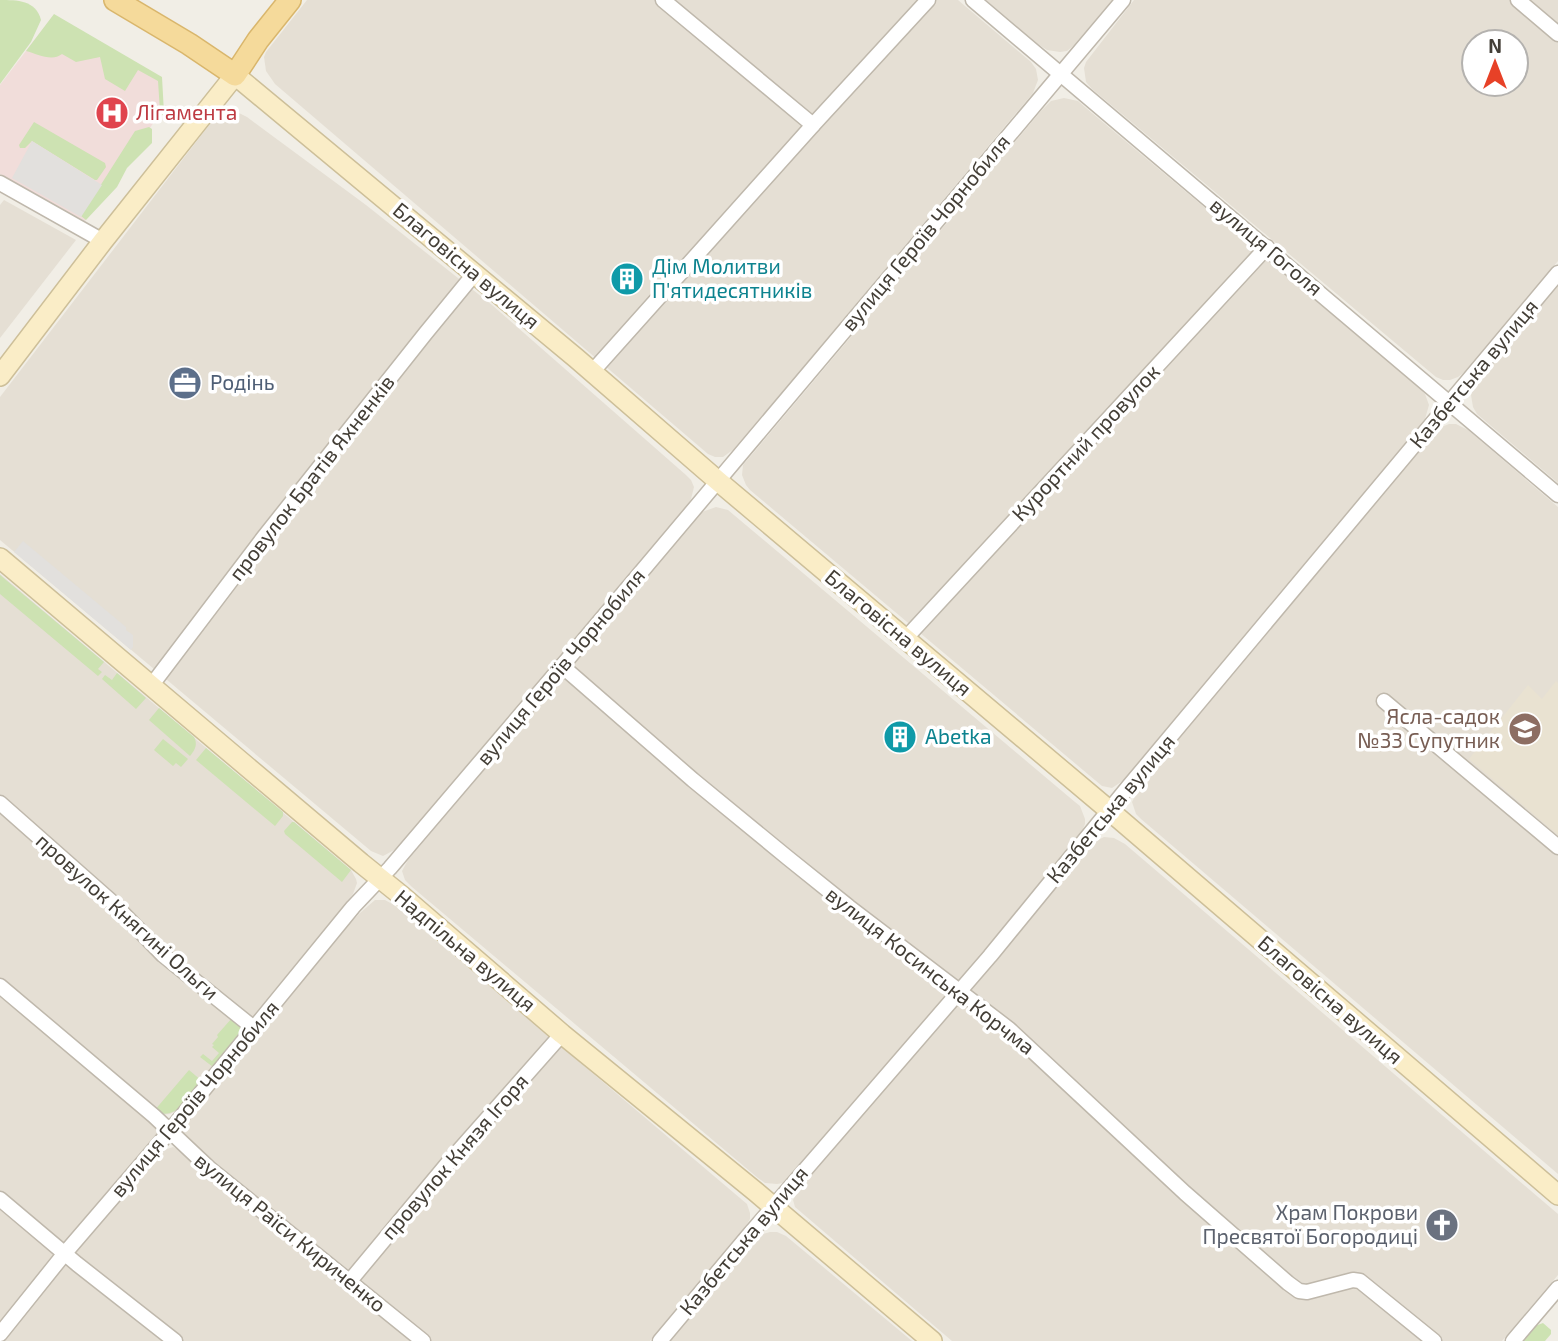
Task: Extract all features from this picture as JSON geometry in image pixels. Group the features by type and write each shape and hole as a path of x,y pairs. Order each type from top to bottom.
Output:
{"main road":[{"path":"115,0 235,75"},
{"path":"0,376 235,75 258,40 290,0"},
{"name":"Благовісна вулиця","path":"235,75 592,372 1558,1195"},
{"name":"Надпільна вулиця","path":"0,558 402,895 562,1034 932,1341"}],"street":[{"path":"663,0 813,125"},
{"path":"592,372 928,0"},
{"name":"вулиця Гоголя","path":"973,0 1558,495"},
{"name":"вулиця Героїв Чорнобиля","path":"0,1334 255,1029 353,907 562,666 1123,0"},
{"path":"1518,0 1558,34"},
{"path":"0,183 103,241"},
{"name":"Курортний провулок","path":"905,639 1266,247"},
{"name":"провулок Братів Яхненків","path":"151,685 264,537 475,273"},
{"name":"Казбетська вулиця","path":"660,1341 960,991 1558,273"},
{"name":"вулиця Косинська Корчма","path":"562,666 788,858 1009,1029 1185,1193 1296,1289 1312,1292 1353,1280 1360,1281 1434,1341"},
{"path":"1384,701 1558,847"},
{"name":"провулок Княгині Ольги","path":"0,803 120,909 163,955 255,1029"},
{"name":"вулиця Раїси Кириченко","path":"0,986 130,1096 209,1168 423,1341"},
{"name":"провулок Князя Ігоря","path":"349,1282 562,1034"},
{"path":"0,1199 175,1341"},
{"path":"1513,1341 1558,1288"}],"shaded area":[{"path":"307,0 958,0 1031,62 1036,69 1038,80 1033,93 734,449 723,457 715,457 708,454 275,84 266,71 264,57"},
{"path":"986,0 1113,0 1073,46 1060,52 1047,50 1038,44"},
{"path":"1134,0 1558,0 1558,261 1466,371 1458,377 1443,380 1436,377 1092,89 1086,82 1084,68"},
{"path":"52,17 159,80 161,112 85,221 0,174 0,85"},
{"path":"1064,98 1078,101 1420,388 1429,405 1425,419 1417,429 1137,766 1112,788 1102,786 750,490 742,475 743,465 1041,111 1051,101"},
{"path":"235,111 247,117 366,205 492,305 686,475 694,487 687,506 605,607 398,848 383,856 371,851 0,540 0,397 213,120 224,112"},
{"path":"32,141 102,185 81,217 12,178"},
{"path":"4,200 76,240 0,338 0,205"},
{"path":"1558,284 1558,483 1477,414 1471,395 1477,381"},
{"path":"1456,424 1468,430 1558,507 1558,1174 1141,819 1132,802 1140,786 1439,428"},
{"path":"716,507 728,510 1080,806 1085,819 1082,831 969,969 795,1171 783,1183 777,1184 765,1183 758,1178 412,887 405,880 402,871 408,860 702,512"},
{"path":"23,541 126,627 133,635 131,650 14,552"},
{"path":"0,574 351,870 356,879 353,894 303,962 176,1111 170,1114 162,1115 0,980"},
{"name":"Ясла-садок №33 Супутник","path":"1556,681 1558,835 1469,759 1528,685 1542,699"},
{"path":"1104,837 1114,838 1125,844 1558,1214 1558,1275 1502,1341 952,1341 795,1207 793,1200 798,1191 1084,853 1094,842"},
{"path":"375,900 385,900 394,905 747,1204 750,1219 744,1229 650,1341 430,1341 210,1164 183,1137 185,1124 335,939"},
{"path":"0,990 157,1126 159,1131 0,1325"},
{"path":"173,1147 186,1154 415,1341 3,1341 84,1238 164,1150"},
{"path":"770,1232 786,1236 912,1341 670,1341 756,1239"}],"green space":[{"path":"0,0 25,2 35,8 41,20 31,42 0,84"},
{"path":"54,14 162,77 164,113 159,120 156,118 160,111 158,81 138,70 125,91 105,79 100,57 76,62 62,54 49,57 26,51"},
{"path":"34,122 105,163 106,167 97,180 32,141 25,148 20,148 19,145"},
{"path":"149,127 152,129 152,143 127,168 117,187 86,220 81,216 135,131"},
{"path":"0,575 104,662 98,669 102,672 98,676 0,594"},
{"path":"117,673 146,698 136,709 102,679 105,675 112,680"},
{"path":"159,708 194,737 195,747 190,756 149,720"},
{"path":"163,739 188,759 181,767 176,763 173,766 154,750"},
{"path":"206,748 283,812 275,826 196,760"},
{"path":"292,822 351,870 342,882 285,834 284,831"},
{"path":"232,1018 244,1029 213,1067 200,1057 203,1054 212,1061 219,1053 212,1044"},
{"path":"189,1070 202,1081 187,1100 176,1111 162,1114 154,1111"},
{"path":"1543,1323 1551,1330 1545,1341 1522,1341 1535,1326"}],"place":[{"name":"Лігамента","path":"112,113"},
{"name":"Дім Молитви П'ятидесятників","path":"627,279"},
{"name":"Родінь","path":"185,383"},
{"name":"Ясла-садок №33 Супутник","path":"1525,729"},
{"name":"Abetka","path":"900,737"},
{"name":"Храм Покрови Пресвятої Богородиці","path":"1442,1225"}]}
